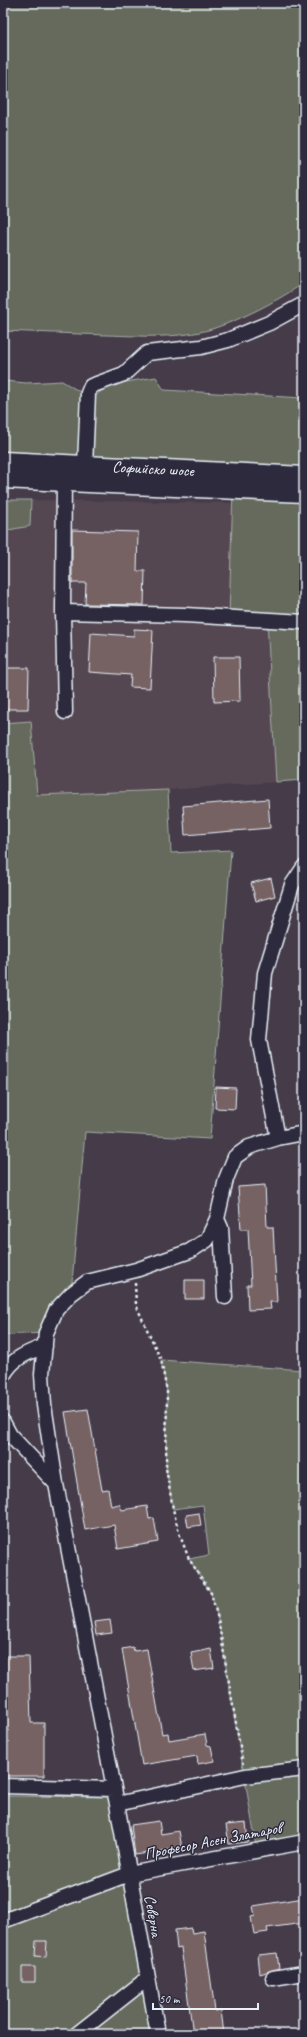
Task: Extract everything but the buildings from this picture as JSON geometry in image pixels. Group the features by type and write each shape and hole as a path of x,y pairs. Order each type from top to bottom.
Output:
{"main road":[{"name":"Софийско шосе","path":"3,461 64,473 304,493"},
{"name":"Софийско шосе","path":"3,479 64,473 85,466 304,476"}],"street":[{"path":"85,466 88,393 91,386 124,374 147,353 200,347 228,340 269,323 304,304"},
{"path":"64,473 63,612 65,712"},
{"path":"63,612 185,615 304,622"},
{"path":"278,1138 259,1040 265,973 292,885 304,867"},
{"path":"225,1297 221,1228 217,1219 226,1179 235,1157 249,1147 278,1138 304,1134"},
{"name":"Северна","path":"158,2034 128,1874 117,1804 56,1484 44,1405 42,1374 46,1333 56,1310 71,1294 87,1282 136,1270 190,1251 207,1240 217,1219"},
{"path":"3,1376 18,1357 45,1346"},
{"path":"3,1422 10,1435 56,1484"},
{"path":"117,1804 245,1776 304,1769"},
{"path":"3,1786 114,1789"},
{"name":"Професор Асен Златаров","path":"3,1922 128,1874 304,1842"},
{"path":"274,1978 304,1973"},
{"path":"78,2034 148,1978"}],"path":[{"path":"136,1270 136,1305 161,1360 167,1392 166,1468 173,1509 179,1533 189,1559 211,1593 218,1619 245,1776"}],"shaded area":[{"path":"31,500 233,503 229,617 267,620 276,782 168,790 37,795 31,721 3,723 3,531 30,526"}],"green space":[{"path":"3,3 304,3 304,283 282,297 248,315 212,329 199,332 173,336 146,336 3,331"},
{"path":"3,375 5,381 26,383 62,381 92,399 108,385 156,377 164,390 304,398 304,476 3,461"},
{"path":"233,490 304,493 304,780 276,782 267,620 229,617"},
{"path":"3,500 31,500 30,526 3,531"},
{"path":"31,721 37,795 168,790 171,853 231,850 210,1139 85,1132 71,1294 46,1333 3,1335 3,723"},
{"path":"161,1360 304,1370 304,1842 257,1851 218,1619 211,1593 189,1559 209,1555 203,1505 173,1509 166,1468 167,1392"},
{"path":"3,1796 116,1797 158,2034 3,2034"}]}
